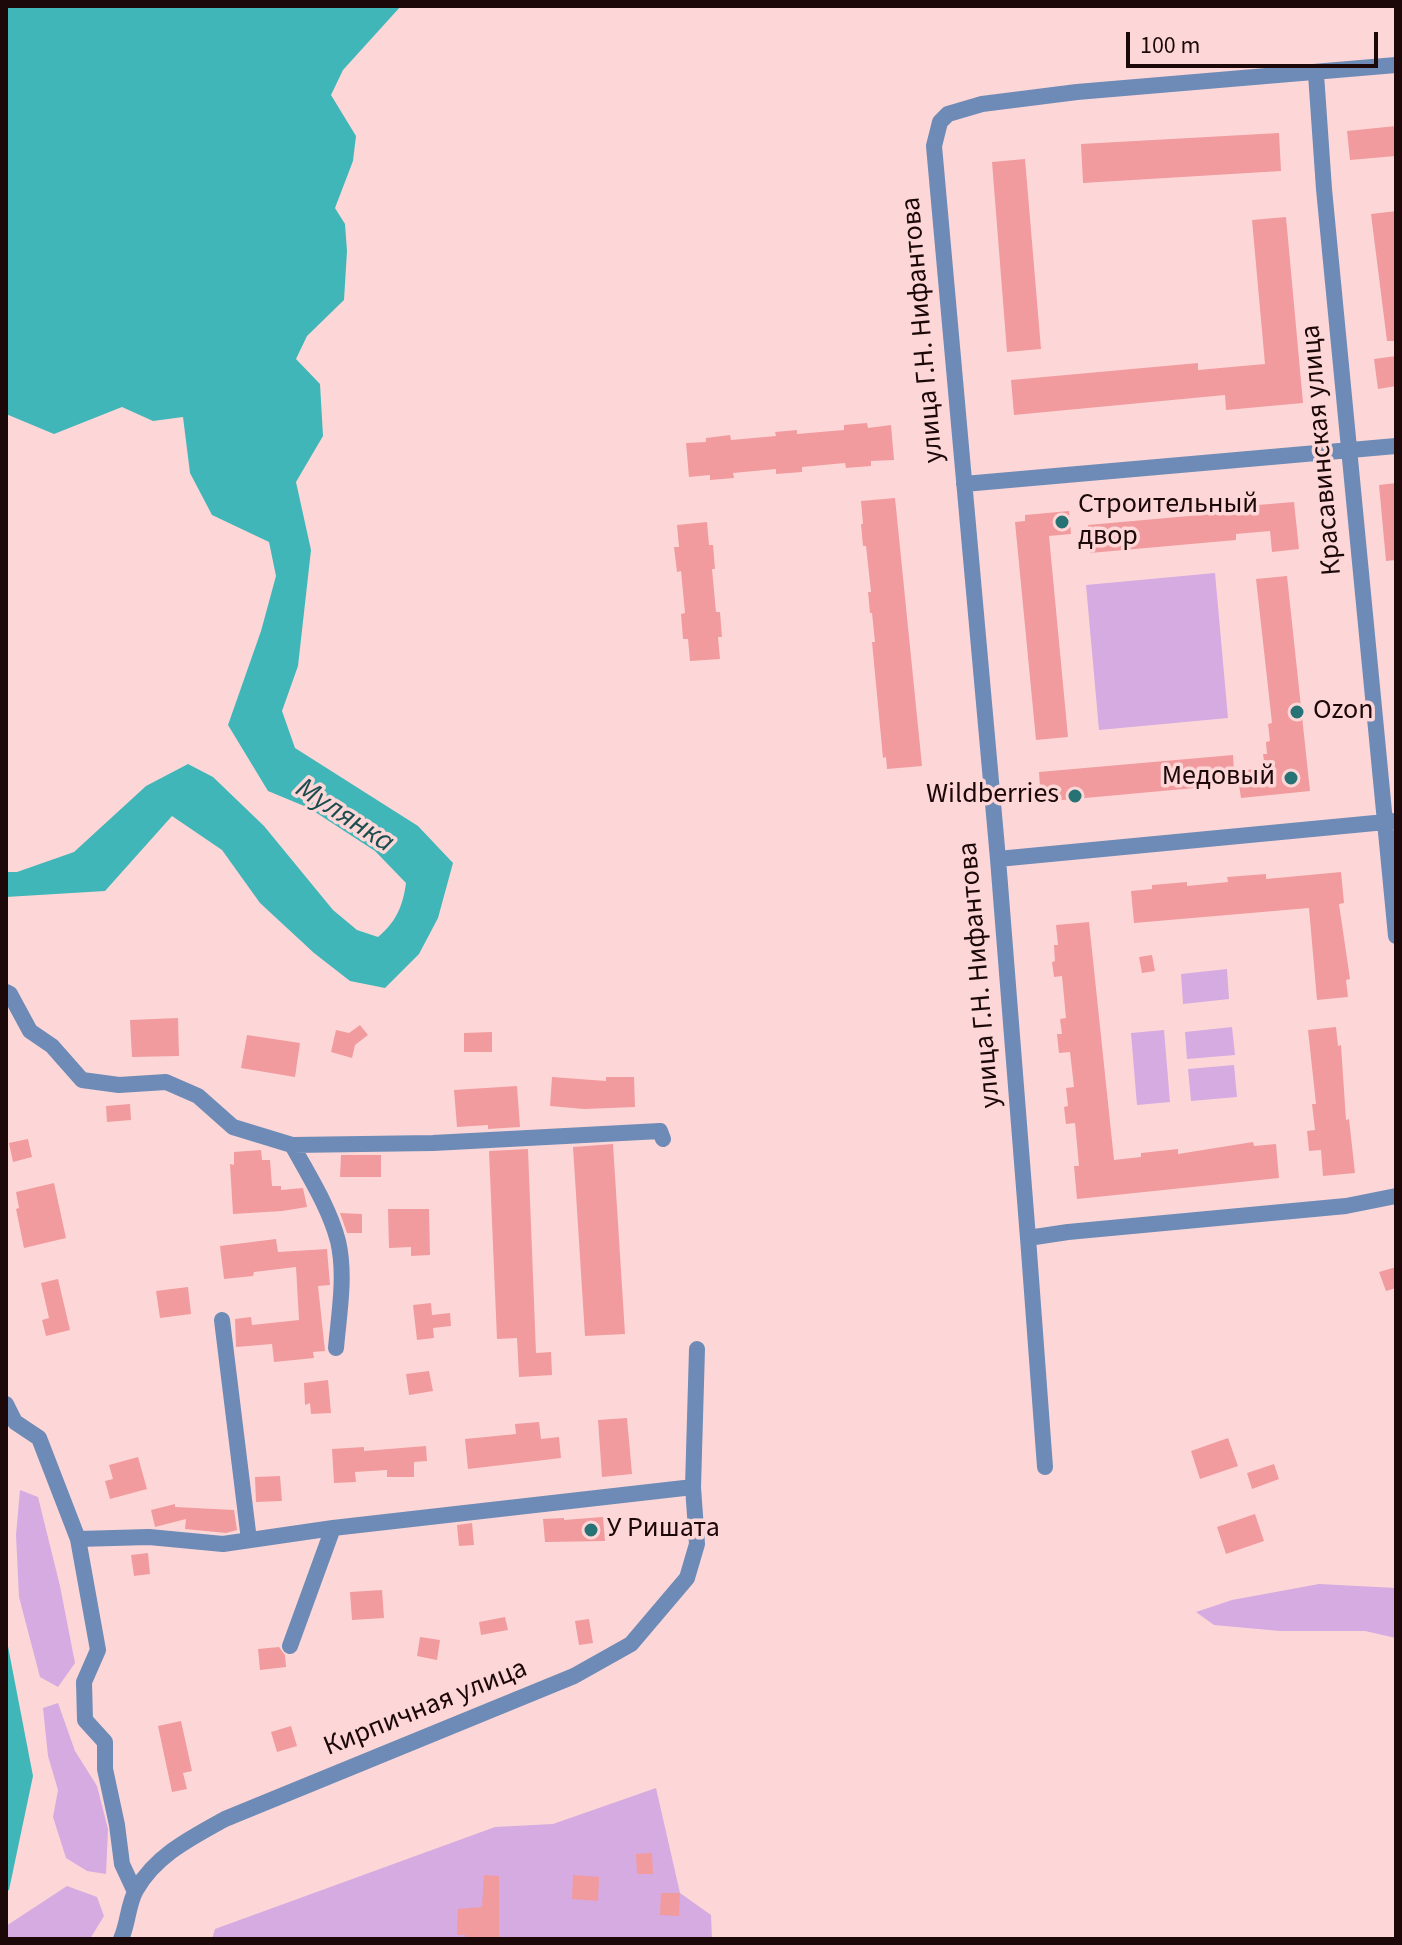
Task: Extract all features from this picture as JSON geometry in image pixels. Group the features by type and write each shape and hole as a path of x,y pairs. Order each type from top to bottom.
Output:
{"street":[{"path":"1316,74 1396,65"},
{"name":"улица Г.Н. Нифантова","path":"1045,1467 998,859 934,146 940,122 948,114 982,104 1077,92 1316,74"},
{"name":"Красавинская улица","path":"1316,74 1349,451 1390,822 1396,936"},
{"path":"964,484 1396,446"},
{"path":"998,859 1390,822"},
{"path":"6,992 30,1031 52,1046 82,1080 119,1085 166,1082 198,1096 233,1127 292,1145 433,1143 660,1131 663,1139"},
{"path":"292,1145 326,1209 338,1243 342,1276 336,1348"},
{"path":"1028,1238 1346,1206 1396,1196"},
{"path":"222,1320 249,1540"},
{"name":"Кирпичная улица","path":"121,1939 135,1892 170,1849 225,1819 574,1676 631,1644 687,1578 697,1544 693,1487 697,1349"},
{"path":"6,1404 15,1422 39,1438 78,1539 98,1650 84,1682 85,1720 105,1742 105,1769 122,1864 135,1892"},
{"path":"78,1539 149,1537 223,1544 333,1528 693,1487"},
{"path":"290,1646 333,1528"}],"shaded area":[{"path":"1215,573 1228,718 1099,730 1086,585"},
{"path":"1227,969 1229,999 1183,1004 1181,974"},
{"path":"1232,1027 1235,1055 1187,1059 1185,1032"},
{"path":"1164,1030 1170,1102 1137,1105 1131,1033"},
{"path":"1234,1065 1237,1097 1191,1101 1188,1069"},
{"path":"20,1490 38,1497 75,1663 58,1687 40,1677 19,1597 16,1535"},
{"path":"1319,1584 1396,1588 1396,1638 1365,1631 1280,1631 1214,1625 1196,1612 1232,1600"},
{"path":"58,1703 75,1751 97,1786 108,1829 106,1874 87,1871 66,1858 53,1817 58,1790 48,1756 43,1708"},
{"path":"656,1788 680,1893 711,1915 712,1939 212,1939 215,1929 495,1827 553,1824"},
{"path":"67,1886 97,1897 104,1916 90,1939 6,1939 6,1926"}],"water":[{"name":"Мулянка","path":"6,6 401,6 343,70 331,95 356,136 353,161 335,208 345,224 344,300 307,336 296,359 320,384 323,436 296,482 311,550 298,666 282,711 295,748 418,826 453,863 438,918 419,954 385,988 350,981 314,953 260,903 222,850 172,816 105,891 6,897 6,872 17,872 74,852 146,786 188,764 213,777 264,826 333,910 357,930 378,937 398,913 406,883 375,851 309,808 268,791 228,725 261,631 276,576 269,542 212,515 190,473 183,417 153,421 122,407 54,434 6,414"},
{"path":"6,1636 33,1776 9,1890 6,1891"}],"building":[{"path":"1396,126 1396,156 1350,160 1347,131"},
{"path":"1279,133 1281,171 1083,183 1081,144"},
{"path":"1025,159 1041,349 1007,352 992,162"},
{"path":"1396,211 1396,341 1387,341 1371,214"},
{"path":"1286,217 1303,403 1226,410 1225,395 1014,415 1011,380 1198,363 1198,370 1265,364 1252,220"},
{"path":"1396,356 1396,386 1378,389 1374,359"},
{"path":"867,423 868,428 891,425 894,460 871,461 871,466 846,468 845,463 802,467 802,472 776,474 776,469 733,473 734,478 710,480 710,475 689,477 686,443 706,442 706,438 730,435 731,440 776,436 775,432 797,430 797,434 844,430 844,425"},
{"path":"1396,483 1396,560 1386,561 1379,485"},
{"path":"895,498 922,766 887,769 886,757 883,758 861,501"},
{"path":"1294,502 1299,549 1272,552 1270,531 1236,534 1236,540 1090,553 1088,525 1234,512 1233,507"},
{"path":"1069,511 1071,534 1049,536 1068,737 1036,740 1015,522 1025,521 1025,515"},
{"path":"707,522 709,545 713,545 716,612 720,612 720,659 690,661 688,639 683,639 681,614 685,613 681,571 677,572 674,547 679,547 677,525"},
{"path":"1287,576 1310,791 1241,798 1239,784 1041,802 1039,772 1233,755 1234,771 1265,768 1263,754 1267,754 1266,742 1270,741 1268,724 1272,723 1256,579"},
{"path":"1341,872 1344,903 1339,904 1350,979 1346,980 1348,997 1317,1000 1309,908 1134,923 1131,891 1152,889 1152,885 1187,882 1187,886 1228,882 1227,877 1266,874 1266,879"},
{"path":"1089,922 1114,1160 1178,1149 1178,1154 1253,1142 1254,1146 1276,1144 1279,1178 1077,1199 1074,1166 1079,1166 1075,1123 1066,1124 1064,1107 1068,1106 1066,1088 1074,1087 1070,1052 1059,1053 1057,1034 1062,1034 1060,1019 1066,1018 1062,976 1054,977 1052,962 1055,961 1054,945 1058,945 1056,925"},
{"path":"1152,955 1155,971 1142,973 1139,957"},
{"path":"178,1018 179,1056 132,1057 130,1020"},
{"path":"360,1025 368,1035 355,1045 352,1058 331,1052 336,1030 349,1033"},
{"path":"1336,1027 1338,1046 1341,1045 1346,1120 1349,1119 1355,1173 1323,1176 1321,1150 1309,1151 1307,1131 1315,1130 1312,1104 1316,1104 1308,1030"},
{"path":"492,1032 492,1052 464,1052 464,1033"},
{"path":"247,1035 300,1043 295,1077 241,1068"},
{"path":"552,1077 606,1081 606,1077 634,1077 635,1107 584,1109 550,1106"},
{"path":"517,1086 520,1127 457,1127 454,1090"},
{"path":"130,1104 131,1120 107,1122 106,1106"},
{"path":"28,1139 32,1157 13,1162 9,1143"},
{"path":"613,1144 625,1334 585,1336 573,1147"},
{"path":"528,1149 536,1353 551,1352 552,1375 519,1377 517,1338 497,1339 489,1151"},
{"path":"261,1150 262,1160 270,1160 272,1186 281,1186 281,1190 303,1188 307,1207 233,1214 230,1164 234,1165 234,1152"},
{"path":"341,1155 381,1155 381,1177 340,1177"},
{"path":"54,1183 66,1238 24,1248 16,1209 19,1208 16,1192"},
{"path":"388,1209 429,1209 430,1255 411,1256 411,1247 389,1248"},
{"path":"340,1213 362,1214 362,1233 347,1233"},
{"path":"276,1239 278,1252 327,1249 330,1285 318,1286 325,1351 313,1352 314,1358 274,1362 272,1344 236,1347 235,1319 251,1317 252,1325 299,1320 296,1267 224,1279 220,1246"},
{"path":"1396,1267 1396,1288 1386,1291 1379,1272"},
{"path":"58,1279 70,1330 46,1336 42,1320 49,1318 41,1283"},
{"path":"188,1287 191,1314 160,1318 156,1291"},
{"path":"431,1303 432,1315 450,1313 451,1326 433,1328 434,1338 417,1340 413,1305"},
{"path":"429,1371 433,1391 409,1395 406,1374"},
{"path":"328,1380 331,1413 311,1414 310,1403 305,1405 304,1383"},
{"path":"627,1418 632,1474 602,1477 598,1420"},
{"path":"539,1422 541,1439 559,1437 561,1458 468,1469 465,1439 516,1434 515,1424"},
{"path":"1228,1438 1238,1466 1200,1479 1191,1451"},
{"path":"426,1446 427,1461 414,1462 414,1477 387,1477 387,1470 355,1472 356,1482 334,1483 332,1449 364,1447 364,1451"},
{"path":"138,1457 147,1489 110,1499 105,1481 113,1479 109,1465"},
{"path":"1274,1464 1279,1479 1252,1489 1247,1473"},
{"path":"280,1476 282,1501 256,1502 255,1477"},
{"path":"175,1504 175,1507 234,1510 237,1530 226,1533 185,1529 186,1519 155,1527 151,1510"},
{"path":"1255,1514 1264,1541 1226,1554 1217,1527"},
{"path":"603,1517 605,1541 545,1542 543,1519"},
{"path":"472,1523 474,1545 459,1546 457,1525"},
{"path":"148,1553 150,1574 134,1576 131,1555"},
{"path":"382,1590 384,1618 352,1620 350,1592"},
{"path":"505,1617 508,1630 481,1635 479,1622"},
{"path":"589,1619 593,1643 579,1645 575,1621"},
{"path":"420,1637 440,1640 437,1660 417,1656"},
{"path":"279,1647 285,1655 286,1667 260,1670 258,1649"},
{"path":"181,1721 192,1771 183,1773 187,1789 172,1792 158,1726"},
{"path":"291,1726 297,1746 277,1752 271,1732"},
{"path":"652,1853 653,1874 637,1874 636,1854"},
{"path":"484,1875 499,1876 499,1939 465,1939 465,1935 457,1935 458,1909 482,1907"},
{"path":"573,1875 599,1877 598,1901 572,1899"},
{"path":"661,1893 680,1893 679,1916 660,1915"}],"place":[{"name":"Строительный двор","path":"1062,522"},
{"name":"Ozon","path":"1297,712"},
{"name":"Медовый","path":"1291,778"},
{"name":"Wildberries","path":"1075,796"},
{"name":"У Ришата","path":"591,1530"}]}
